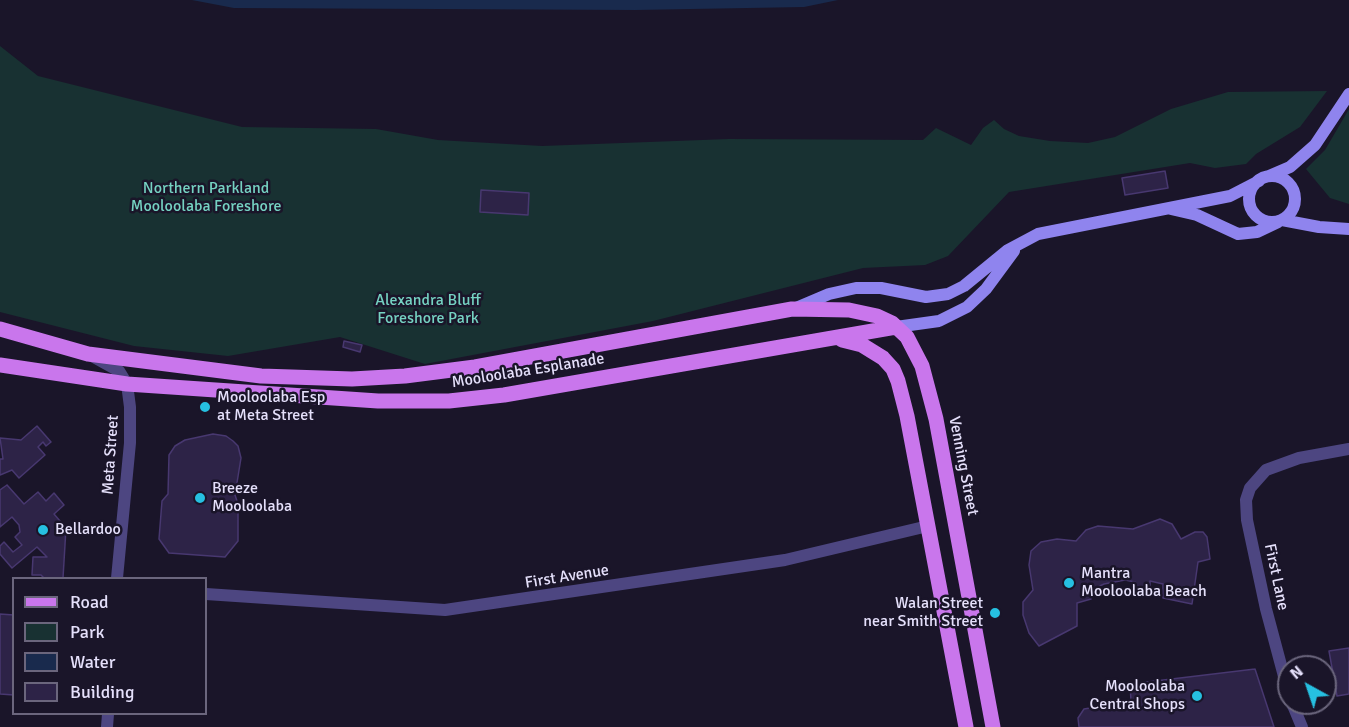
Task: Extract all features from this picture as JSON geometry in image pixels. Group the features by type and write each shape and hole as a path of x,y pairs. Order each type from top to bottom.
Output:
{"main road":[{"name":"Mooloolaba Esplanade","path":"0,329 88,354 261,376 389,378 485,365 792,309 829,294 856,288 881,288 920,297 948,294 964,286 1023,241 1057,228 1232,195 1290,167 1323,136 1349,94"},
{"path":"1281,220 1293,209 1294,192 1283,179 1264,179 1250,193 1251,209 1263,220 1281,220 1319,227 1349,229"},
{"name":"Mooloolaba Esplanade","path":"1167,209 1197,215 1238,234 1253,233 1281,220"},
{"name":"Mooloolaba Esplanade","path":"0,365 127,384 378,401 448,401 504,395 830,339 873,329 939,321 967,307 986,289 1023,241"},
{"name":"Venning Street","path":"792,309 861,311 896,327 911,342 921,360 936,419 993,727"},
{"path":"830,339 862,345 883,358 893,369 907,416 966,727"}],"street":[{"path":"88,354 119,371 127,384"},
{"name":"Meta Street","path":"117,577 130,443 130,407 127,384"},
{"name":"First Lane","path":"1278,655 1247,520 1246,500 1250,488 1266,470 1299,458 1349,449"},
{"name":"First Avenue","path":"207,594 446,610 785,560 928,526"}],"green space":[{"name":"Northern Parkland Mooloolaba Foreshore","path":"0,46 38,76 242,127 376,129 438,140 542,146 729,139 923,140 936,128 971,145 983,128 994,120 1004,129 1019,136 1050,141 1088,143 1115,137 1171,109 1228,92 1327,91 1300,127 1256,154 1246,164 1215,168 1190,163 1009,192 948,256 925,265 863,268 653,321 425,364 340,337 228,356 134,346 0,312"},
{"path":"1349,109 1349,204 1330,198 1306,169 1325,150"}],"water":[{"path":"192,0 838,0 804,7 635,10 234,8"}],"building":[{"path":"1165,171 1168,188 1125,195 1122,178"},
{"path":"481,190 529,193 528,215 480,212"},
{"path":"344,341 362,345 360,352 343,347"},
{"path":"37,426 51,442 46,446 43,442 38,447 45,455 19,478 12,470 0,475 0,459 3,459 0,438 21,440"},
{"name":"Breeze Mooloolaba","path":"213,434 226,436 233,441 238,446 241,458 235,495 238,504 238,541 225,557 169,553 159,539 162,501 168,494 169,455 175,446 185,440"},
{"name":"Bellardoo","path":"7,485 24,504 38,492 46,501 54,493 64,505 54,514 66,528 63,577 32,575 33,557 47,557 37,547 12,568 0,554 0,546 4,542 13,552 22,545 15,537 20,532 19,525 12,517 0,527 0,490"},
{"name":"Mantra Mooloolaba Beach","path":"1160,519 1172,524 1181,539 1195,532 1203,532 1207,537 1210,559 1198,562 1192,604 1163,598 1163,584 1150,581 1150,590 1135,589 1135,582 1125,580 1104,584 1089,591 1091,599 1077,603 1077,626 1039,646 1029,633 1023,615 1023,602 1033,590 1029,565 1031,551 1041,542 1057,539 1076,541 1086,530 1098,526 1133,529"},
{"path":"0,614 12,615 12,695 0,694"},
{"path":"1349,648 1349,694 1337,696 1337,655 1330,655 1329,651"},
{"name":"Mooloolaba Central Shops","path":"1255,669 1274,727 1079,727 1078,718 1084,709 1131,701 1130,684"}],"place":[{"name":"Mooloolaba Esp at Meta Street","path":"205,407"},
{"name":"Breeze Mooloolaba","path":"200,498"},
{"name":"Bellardoo","path":"43,530"},
{"name":"Mantra Mooloolaba Beach","path":"1069,583"},
{"name":"Walan Street near Smith Street","path":"995,613"},
{"name":"Mooloolaba Central Shops","path":"1197,696"}],"park label":[{"name":"Alexandra Bluff Foreshore Park","path":"428,310"}]}
